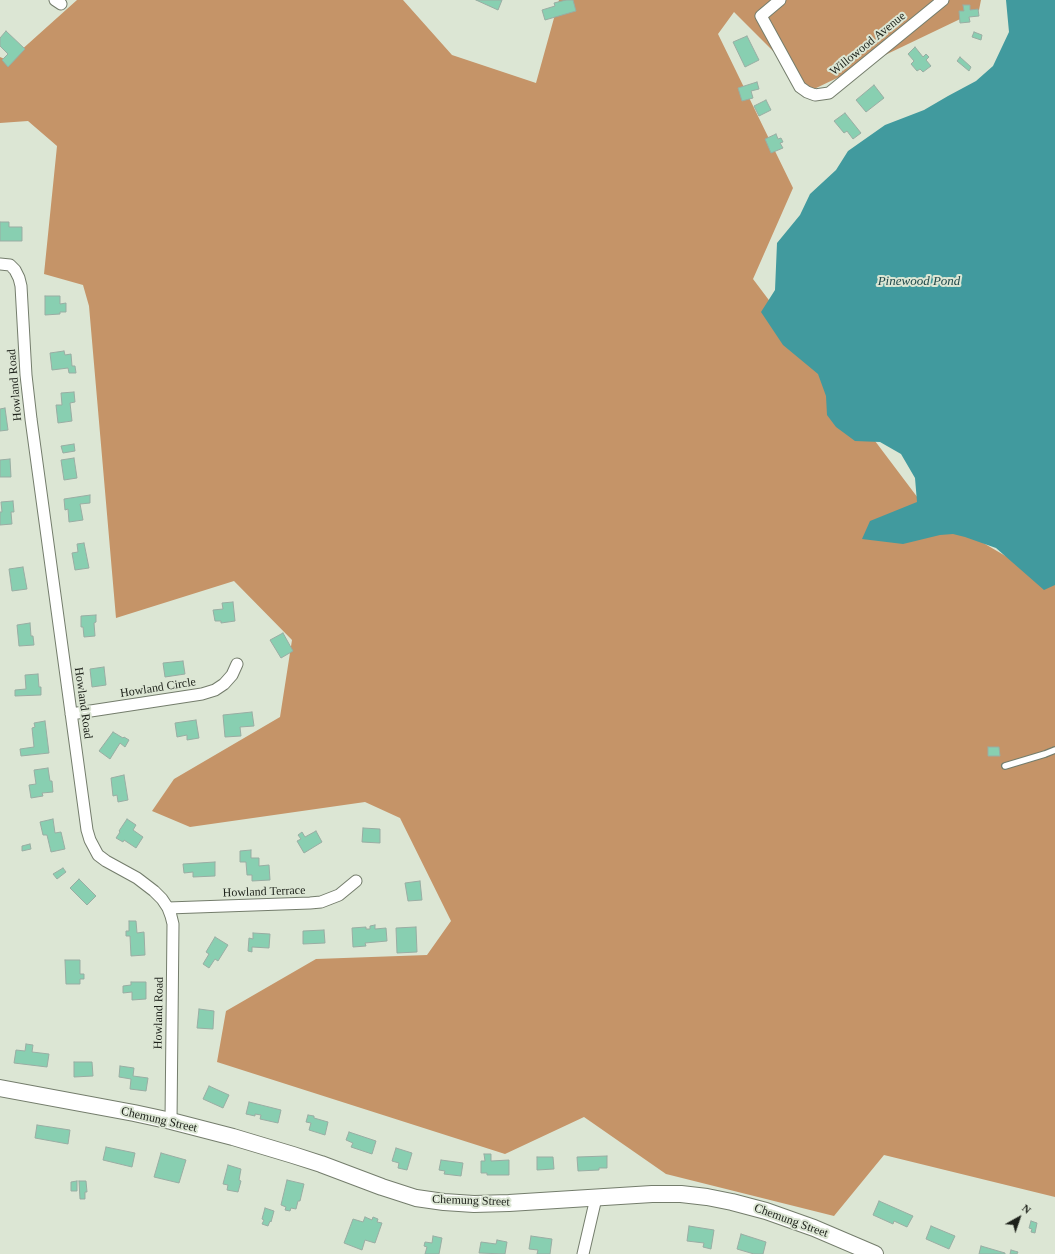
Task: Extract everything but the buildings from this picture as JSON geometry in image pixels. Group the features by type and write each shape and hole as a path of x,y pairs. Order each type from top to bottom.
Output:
{"street":[{"name":"Willowood Avenue","path":"780,0 761,16 800,87 815,95 828,93 943,0"},
{"name":"Howland Road","path":"0,264 10,265 15,270 21,286 30,419 87,830 93,848 98,855 146,884 162,899 168,908 172,920 174,935 171,1121"},
{"name":"Howland Circle","path":"71,714 202,694 214,690 224,684 232,675 237,664"},
{"name":"Howland Terrace","path":"168,908 320,902 339,895 356,881"},
{"name":"Chemung Street","path":"0,1088 127,1111 171,1121 321,1164 382,1187 423,1199 474,1204 666,1193 681,1194 720,1199 766,1211 851,1249 875,1254"},
{"path":"583,1254 596,1198"}],"lane":[{"path":"1005,766 1055,750"}],"shaded area":[{"path":"77,0 403,0 452,55 536,83 559,0 981,0 979,10 812,90 734,12 718,34 793,188 753,279 927,510 1055,585 1055,1197 884,1155 834,1216 666,1174 584,1117 505,1154 217,1062 226,1011 316,959 427,955 451,921 400,818 365,802 190,827 152,811 174,779 280,717 292,640 234,581 116,618 89,306 83,285 44,274 57,146 28,121 0,123 0,57 9,61"}],"water":[{"name":"Pinewood Pond","path":"1006,0 1055,0 1055,585 1044,590 996,548 965,537 953,534 940,535 903,544 862,539 870,521 917,502 915,478 901,454 880,442 855,441 836,427 827,415 826,396 818,374 783,345 761,312 775,290 777,243 800,215 810,194 836,170 848,151 885,125 924,110 976,81 993,66 1009,32"}]}
